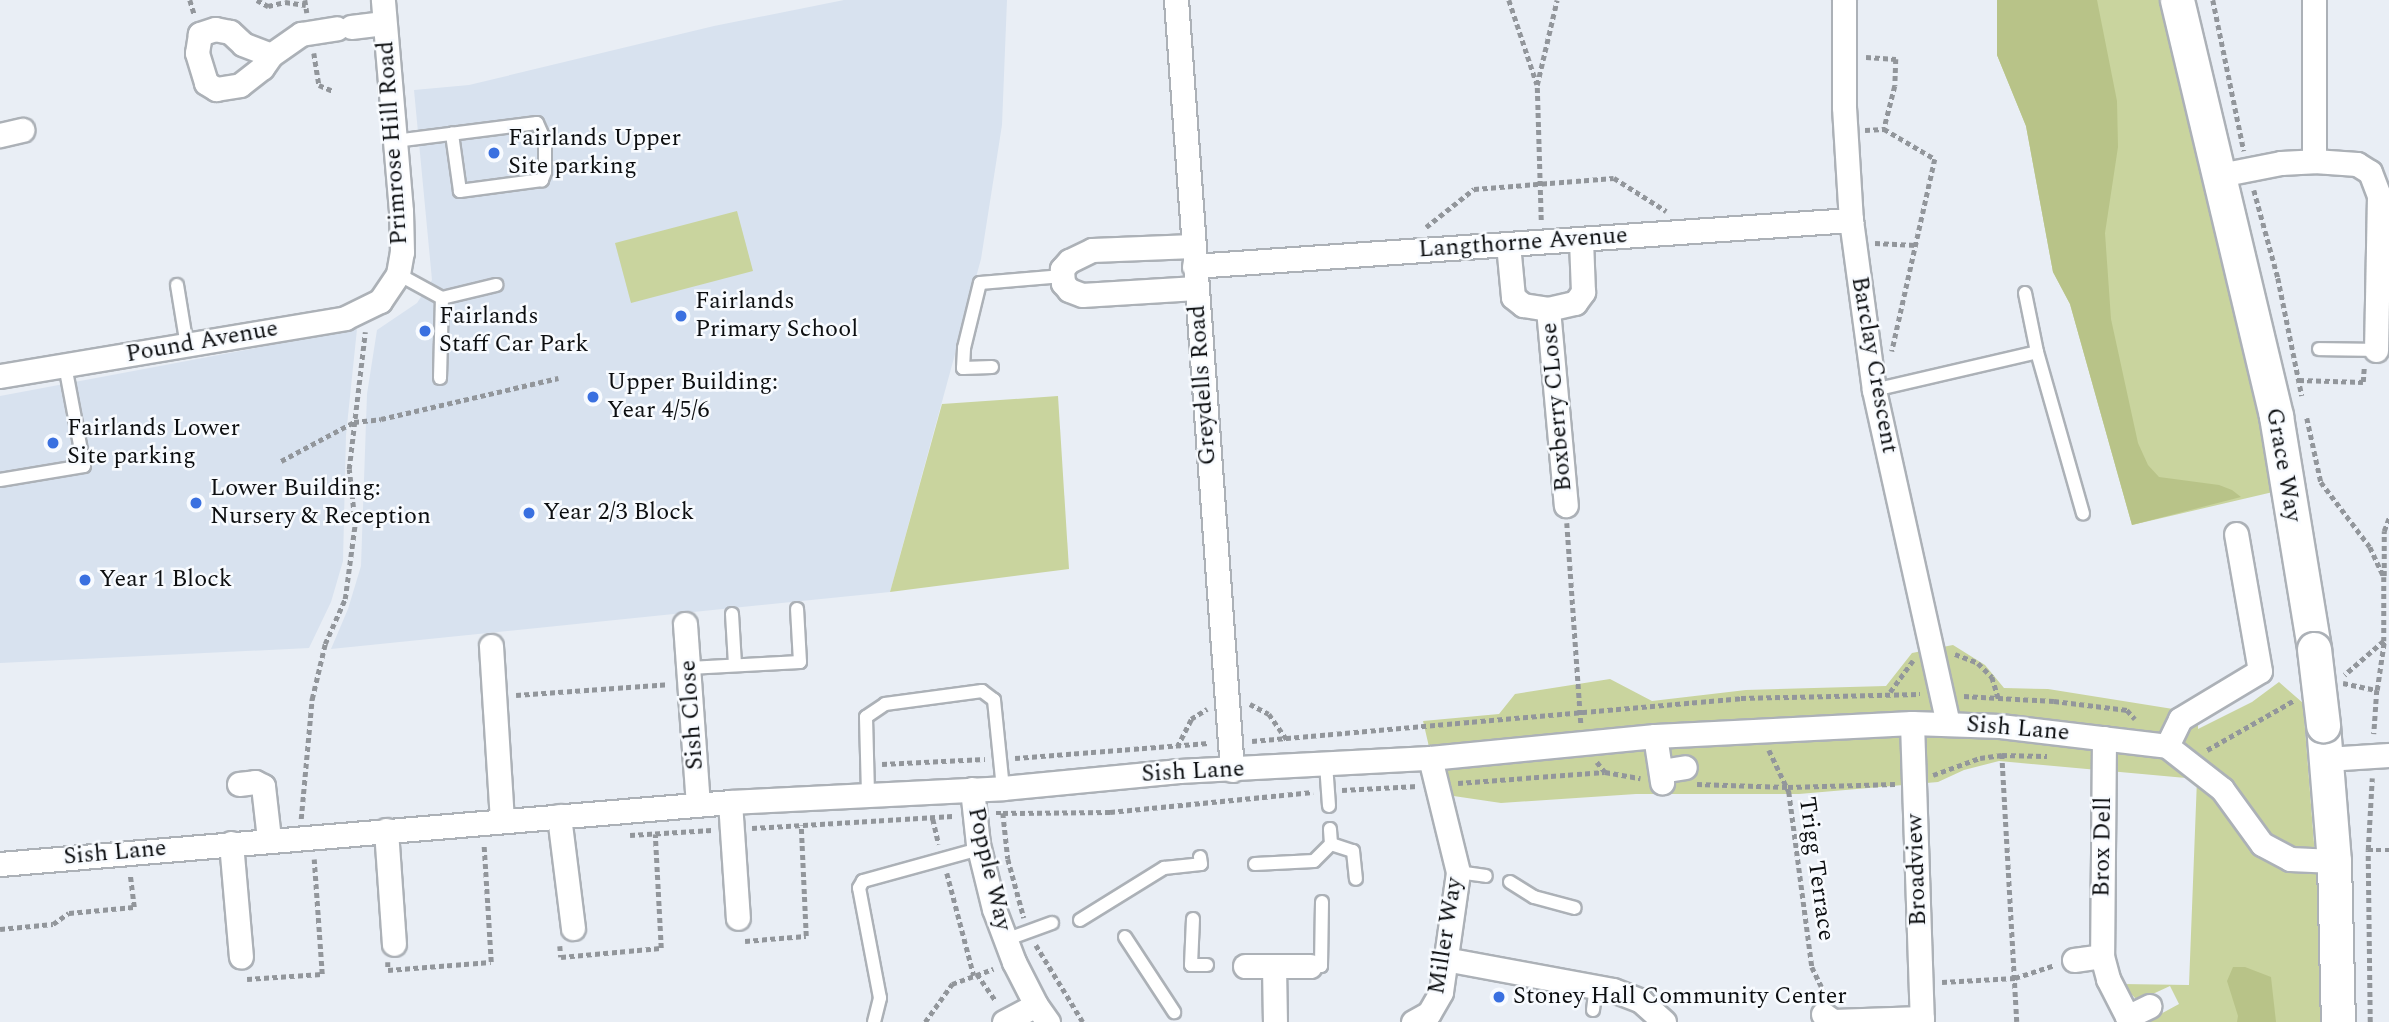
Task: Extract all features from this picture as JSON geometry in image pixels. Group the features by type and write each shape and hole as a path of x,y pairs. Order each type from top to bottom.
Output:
{"street":[{"name":"Greydells Road","path":"1176,0 1232,770"},
{"name":"Barclay Crescent","path":"1844,0 1851,220 1874,390 1948,723"},
{"name":"Grace Way","path":"2177,0 2234,172 2314,649 2334,861 2338,1022"},
{"path":"2314,0 2314,161"},
{"path":"271,55 301,34 344,27 383,11"},
{"name":"Primrose Hill Road","path":"383,11 401,211 401,252 395,279"},
{"path":"2234,172 2314,161 2357,164 2370,172 2378,189 2376,350"},
{"name":"Langthorne Avenue","path":"1194,267 1851,220"},
{"name":"Boxberry CLose","path":"1508,244 1513,297 1523,306 1548,309 1575,303 1583,292 1581,240"},
{"path":"1092,250 1194,267 1082,295 1069,290 1063,283 1062,269 1069,261 1092,250"},
{"name":"Pound Avenue","path":"0,376 345,318 369,308 395,279"},
{"name":"Boxberry CLose","path":"1548,309 1566,505"},
{"path":"2162,746 2180,719 2260,671 2236,534"},
{"name":"Sish Close","path":"685,624 698,805"},
{"path":"491,646 502,820"},
{"name":"Sish Lane","path":"0,864 269,839 300,848 386,830 730,802 1003,788 1179,771 1430,758 1655,736 1912,723 2000,726 2162,746 2188,761 2222,789 2262,844 2290,859 2334,861"},
{"name":"Broadview","path":"1816,1018 1833,1021 1922,1020 1912,723"},
{"path":"1655,736 1662,777 1685,767"},
{"name":"Brox Dell","path":"2104,738 2102,956 2108,979 2128,1019 2150,1006"},
{"path":"2326,759 2381,755"},
{"name":"Miller Way","path":"1427,1019 1441,992 1458,872 1430,758"},
{"path":"239,784 255,782 263,786 269,839"},
{"name":"Popple Way","path":"972,789 979,849 994,909 1014,962 1042,1013"},
{"path":"730,802 738,918"},
{"path":"559,816 566,936"},
{"path":"386,830 390,951"},
{"path":"231,843 241,957"},
{"path":"2074,960 2102,956"},
{"path":"1445,959 1596,986 1641,1001 1664,1022"},
{"path":"1240,965 1310,966"},
{"path":"1274,966 1275,1022"},
{"path":"1007,1021 1042,1013"}],"lane":[{"path":"395,141 537,123 542,130 547,158 542,180 460,191 452,134"},
{"path":"992,367 964,369 964,348 980,283 1063,275"},
{"path":"395,279 442,298 496,285"},
{"path":"177,285 187,346"},
{"path":"2025,293 2037,352 2083,514"},
{"path":"440,378 442,298"},
{"path":"2319,349 2376,350"},
{"path":"1874,390 2037,352"},
{"path":"0,480 84,466 65,365"},
{"path":"690,675 735,665 800,662 797,609"},
{"path":"732,614 735,665"},
{"path":"868,793 866,718 885,704 982,691 994,700 1003,788"},
{"path":"1326,764 1329,806"},
{"path":"1255,864 1314,861 1331,845 1331,829"},
{"path":"1331,845 1353,851 1356,879"},
{"path":"874,1022 880,998 859,888 863,881 944,861 979,849"},
{"path":"1080,920 1164,868 1201,864 1200,857"},
{"path":"1458,872 1486,876"},
{"path":"1510,882 1534,897 1575,908"},
{"path":"1310,966 1321,966 1322,902"},
{"path":"1192,919 1191,965 1207,965"},
{"path":"1005,940 1052,923"},
{"path":"1125,937 1174,1012"},
{"path":"1593,1010 1596,986"}],"path":[{"path":"257,0 268,6 284,1 306,5"},
{"path":"1509,0 1537,85"},
{"path":"1542,242 1537,85 1557,0"},
{"path":"2213,0 2234,172 2278,278 2303,400"},
{"path":"1844,56 1896,59 1895,86 1884,129"},
{"path":"1395,251 1474,189 1540,186 1614,178 1696,230"},
{"path":"1854,244 1916,245"},
{"path":"327,858 314,859 300,848 312,699 325,644 345,599 355,524 349,469 369,308"},
{"path":"2299,380 2363,382 2364,367 2376,350"},
{"path":"281,461 354,422 381,419 558,378"},
{"path":"2305,410 2321,482 2370,547 2384,577"},
{"path":"1566,505 1583,744 1605,772"},
{"path":"2370,1022 2368,850 2381,755 2377,690 2384,641 2384,531 2389,518"},
{"path":"2377,690 2336,681 2384,641"},
{"path":"1889,693 1915,658 1933,654 1949,652 1978,663 1992,677 1999,698 2017,1022"},
{"path":"494,696 690,675"},
{"path":"867,765 1001,759 1230,741 1287,740 1741,698 1889,693 1999,698 2127,710 2162,746"},
{"path":"2188,761 2299,698"},
{"name":"Trigg Terrace","path":"1759,731 1788,787 1812,967 1828,1002 1816,1018"},
{"path":"629,835 933,819 973,814 1110,812 1328,791 1605,772 1788,787 1914,783 1980,758 2002,755"},
{"path":"926,791 975,975 1007,1021"},
{"path":"1003,813 1008,859 1028,930 1083,1022"},
{"path":"731,942 806,936 801,825"},
{"path":"566,936 561,957 661,948 655,834"},
{"path":"470,847 497,845"},
{"path":"390,951 388,970 491,962 484,846"},
{"path":"2368,850 2389,850"},
{"path":"245,980 321,974 314,859"},
{"path":"0,929 53,924 69,913 134,907 130,867"},
{"path":"1921,983 2015,978 2074,960"},
{"path":"925,1022 952,984 1014,962"}],"shaded area":[{"name":"Fairlands Primary School","path":"844,0 1007,0 1002,125 981,259 890,592 331,649 348,609 361,566 367,394 377,330 417,303 432,280 414,90 469,85 714,26"},
{"path":"357,329 346,435 343,561 331,602 309,648 0,663 0,396"}],"green space":[{"path":"1997,0 2162,0 2241,334 2273,492 2132,525 2070,304 2053,272 2026,126 1997,55"},
{"path":"1997,0 2097,0 2117,101 2118,147 2105,233 2111,319 2138,443 2148,465 2159,477 2219,485 2241,497 2132,525 2070,304 2053,272 2026,126 1997,55"},
{"path":"737,211 753,271 631,303 615,243"},
{"path":"1058,396 1069,569 890,592 942,404"},
{"path":"1953,645 1985,665 2004,688 2048,689 2198,713 2198,729 2252,702 2279,682 2303,703 2318,894 2322,1022 2146,1022 2179,1004 2170,986 2144,998 2135,998 2122,984 2189,985 2197,779 1999,761 1964,770 1938,782 1799,794 1636,794 1501,803 1440,794 1423,721 1499,714 1515,694 1610,679 1652,701 1746,690 1886,686 1912,653"},
{"path":"2233,967 2245,967 2271,977 2276,1022 2237,1022 2238,1016 2227,981"}],"place":[{"name":"Fairlands Upper Site parking","path":"494,153"},
{"name":"Fairlands Primary School","path":"681,316"},
{"name":"Fairlands Staff Car Park","path":"425,331"},
{"name":"Upper Building: Year 4/5/6","path":"593,397"},
{"name":"Fairlands Lower Site parking","path":"53,443"},
{"name":"Lower Building: Nursery & Reception","path":"196,503"},
{"name":"Year 2/3 Block","path":"529,513"},
{"name":"Year 1 Block","path":"85,580"},
{"name":"Stoney Hall Community Center","path":"1499,997"}]}
